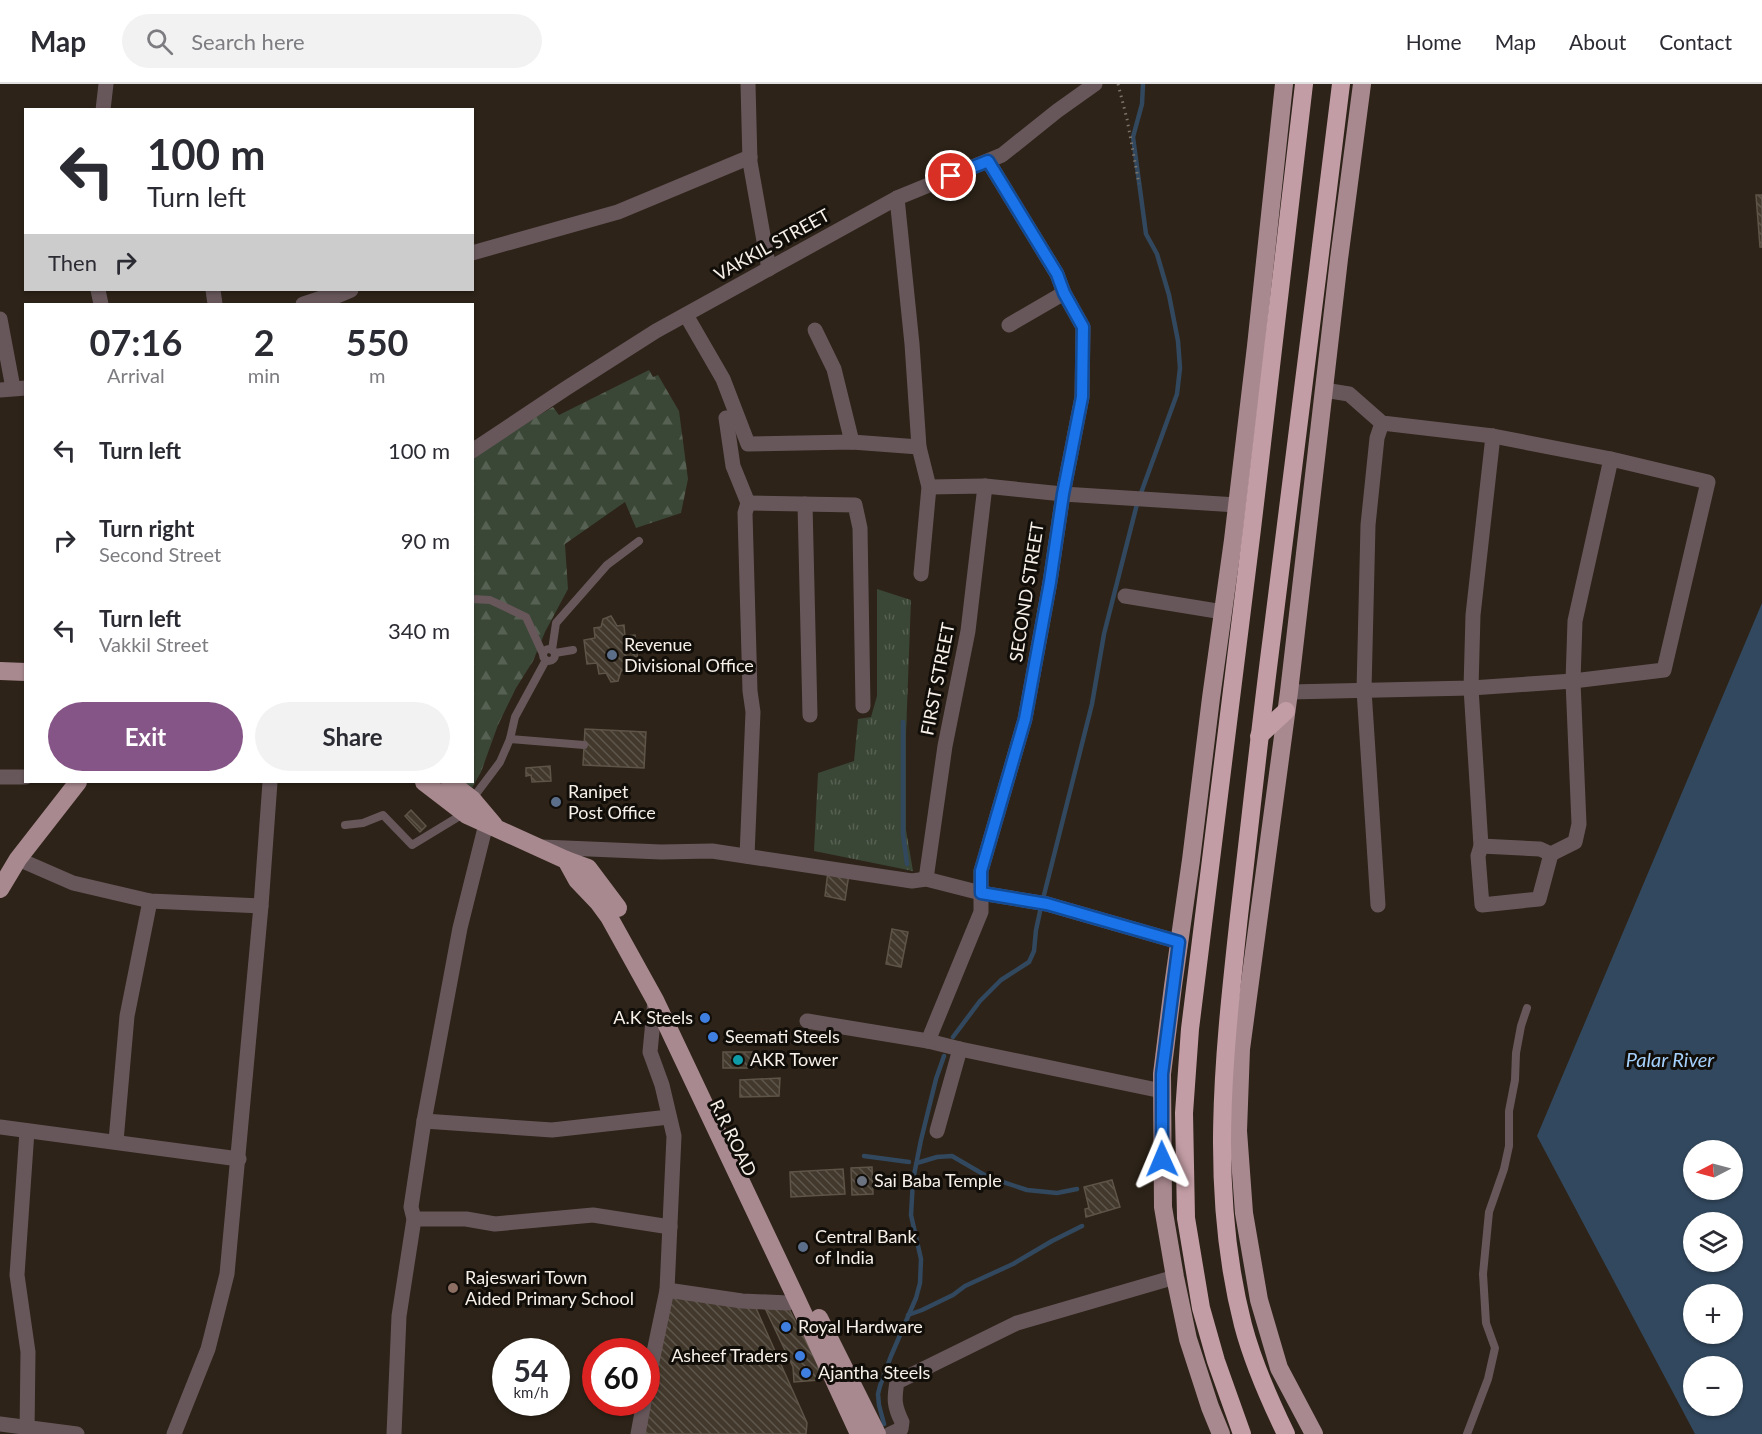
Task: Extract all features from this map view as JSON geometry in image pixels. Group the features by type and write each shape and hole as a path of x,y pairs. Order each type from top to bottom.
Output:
{"highway":[{"path":"1242,1434 1216,1361 1201,1308 1186,1218 1184,1113 1190,1029 1304,84"},
{"path":"1286,1434 1266,1393 1244,1326 1230,1261 1222,1193 1223,1083 1259,736 1341,84"},
{"path":"1259,736 1286,711"}],"main road":[{"path":"1221,1434 1188,1339 1175,1277 1163,1207 1162,1091 1179,942 1237,505 1284,84"},
{"path":"1314,1434 1279,1368 1259,1300 1244,1213 1238,1131 1241,1049 1289,692 1339,259 1362,84"},
{"path":"0,671 24,672"},
{"path":"0,889 18,859 77,783"},
{"name":"R.R ROAD","path":"426,783 468,806 492,826 566,861 588,868 620,911 659,984 877,1434"},
{"name":"R.R ROAD","path":"451,783 468,806"},
{"name":"R.R ROAD","path":"566,861 577,880 609,917 655,1000 859,1434"}],"street":[{"path":"103,108 106,84 117,84"},
{"path":"738,84 748,84 750,157 769,270"},
{"name":"VAKKIL STREET","path":"474,450 656,331 897,198 1002,155 1095,84"},
{"path":"474,252 618,212 750,157"},
{"name":"SECOND STREET","path":"928,1041 981,912 981,871 1025,719 1050,582 1063,494 1082,397 1083,327 1064,293 1057,274 988,161"},
{"path":"897,198 912,344 919,447 929,486 921,574"},
{"path":"306,303 321,298 332,301 349,291"},
{"path":"1009,325 1064,293"},
{"path":"686,315 723,379 748,444 852,442 919,447"},
{"path":"0,319 13,388"},
{"path":"815,330 834,369 852,442"},
{"path":"1289,692 1471,688 1573,681 1664,670 1708,482 1611,459 1493,436 1382,423 1349,394 1324,390"},
{"path":"726,418 733,466 748,503 745,513 750,692 753,712 747,856"},
{"path":"1378,905 1364,690 1368,525 1377,438 1382,423"},
{"path":"1493,436 1473,615 1471,688 1481,846 1478,856 1482,905 1539,899 1551,854 1575,842 1579,824 1573,681 1575,621 1611,459"},
{"path":"929,486 985,486 1063,494 1237,505"},
{"name":"FIRST STREET","path":"926,879 945,746 968,631 985,486"},
{"path":"748,503 855,505 860,528 863,706"},
{"path":"805,504 810,715"},
{"path":"1125,596 1223,612"},
{"path":"0,777 24,777"},
{"path":"174,1434 208,1348 227,1274 261,906 270,783"},
{"path":"394,1434 399,1316 414,1219 411,1207 423,1120 460,928 492,826"},
{"path":"1481,846 1540,849 1551,854"},
{"path":"535,847 661,852 712,851 912,880 926,879 981,893 1038,902 1179,942"},
{"path":"18,859 73,883 150,901 261,906"},
{"path":"116,1141 127,1016 150,901"},
{"path":"655,1000 650,1052 662,1084 674,1136 667,1290 657,1338"},
{"path":"807,1021 928,1041 1162,1091"},
{"path":"937,1131 960,1049"},
{"path":"423,1120 552,1130 669,1117"},
{"path":"0,1127 238,1159"},
{"path":"27,1131 17,1275 28,1352 27,1431"},
{"path":"414,1219 466,1219 495,1224 593,1215 669,1227"},
{"path":"890,1434 901,1429 902,1422 895,1398 897,1382 1017,1323 1175,1277"},
{"path":"667,1290 742,1301 788,1303"},
{"path":"638,1434 641,1416"},
{"path":"0,1424 27,1431 77,1434"}],"lane":[{"path":"474,599 490,600 526,617 545,657 550,661 554,659 556,623 607,565 639,541"},
{"path":"554,651 573,650"},
{"path":"345,825 363,823 383,815 412,845 468,806 500,762 510,739 515,717 545,657"},
{"path":"510,739 584,745"},
{"path":"1467,1434 1488,1379 1495,1348 1486,1323 1483,1274 1489,1212 1504,1169 1509,1146 1509,1112 1515,1080 1516,1053 1527,1008"}],"path":[{"path":"1118,84 1127,119 1138,184"}],"green space":[{"path":"649,370 653,377 658,375 679,411 688,479 681,513 636,528 625,502 565,544 568,589 545,632 533,661 516,688 498,725 481,772 472,788 467,784 458,783 474,783 474,456 481,449 553,407 559,415"},
{"path":"877,589 911,600 906,734 906,830 913,871 814,851 818,773 854,761 858,719 871,717 877,696"}],"water":[{"name":"Palar River","path":"1762,603 1762,1434 1695,1434 1685,1416 1743,1416 1743,1356 1683,1356 1683,1411 1537,1136"}],"building":[{"path":"1756,195 1762,195 1762,247 1760,247"},
{"name":"Revenue Divisional Office","path":"611,616 617,626 624,625 625,636 635,635 638,662 627,663 628,670 621,671 618,681 611,682 606,673 599,674 597,663 587,664 584,640 595,638 594,628 601,627 603,619"},
{"path":"585,729 646,732 644,768 583,765"},
{"path":"550,766 551,781 532,782 531,775 526,776 526,768"},
{"path":"411,810 426,826 420,832 405,816"},
{"path":"828,871 849,874 845,900 825,896"},
{"path":"892,929 908,932 901,967 886,964"},
{"name":"AKR Tower","path":"723,1052 753,1052 753,1068 723,1068"},
{"path":"780,1078 779,1096 740,1097 740,1080"},
{"name":"Sai Baba Temple","path":"872,1167 873,1194 852,1195 851,1168"},
{"path":"843,1169 845,1194 791,1197 790,1172"},
{"path":"1112,1180 1120,1207 1086,1217 1085,1209 1089,1208 1084,1187"},
{"path":"670,1294 755,1306 807,1423 806,1434 644,1434 647,1416 660,1416 660,1348"},
{"path":"764,1306 789,1309 818,1365 819,1380 794,1382 793,1367"}],"waterway":[{"path":"1141,493 1177,394 1180,368 1178,341 1169,295 1157,254 1146,234 1133,137 1142,104 1143,84"},
{"path":"1043,899 1092,704 1104,634 1137,504"},
{"path":"903,722 903,834 907,864"},
{"path":"953,1037 980,1001 1001,980 1029,962 1034,951 1041,907"},
{"path":"884,1424 879,1405 880,1386 920,1283 921,1259 911,1215 913,1180 936,1079 944,1056"},
{"path":"864,1156 909,1162"},
{"path":"917,1163 937,1157 952,1156 988,1177 1027,1190 1057,1193 1077,1189"},
{"path":"908,1315 953,1295 965,1286 1013,1264 1082,1226"}],"place":[{"name":"Revenue Divisional Office","path":"612,655"},
{"name":"Ranipet Post Office","path":"556,802"},
{"name":"A.K Steels","path":"705,1018"},
{"name":"Seemati Steels","path":"713,1037"},
{"name":"AKR Tower","path":"738,1060"},
{"name":"Sai Baba Temple","path":"862,1181"},
{"name":"Central Bank of India","path":"803,1247"},
{"name":"Rajeswari Town Aided Primary School","path":"453,1288"},
{"name":"Royal Hardware","path":"786,1327"},
{"name":"Asheef Traders","path":"800,1356"},
{"name":"Ajantha Steels","path":"806,1373"}],"route":[{"path":"951,176 988,161 1057,274 1064,293 1083,327 1082,397 1063,494 1050,582 1025,719 981,871 981,893 1047,904 1179,942 1162,1074 1162,1159"}]}
